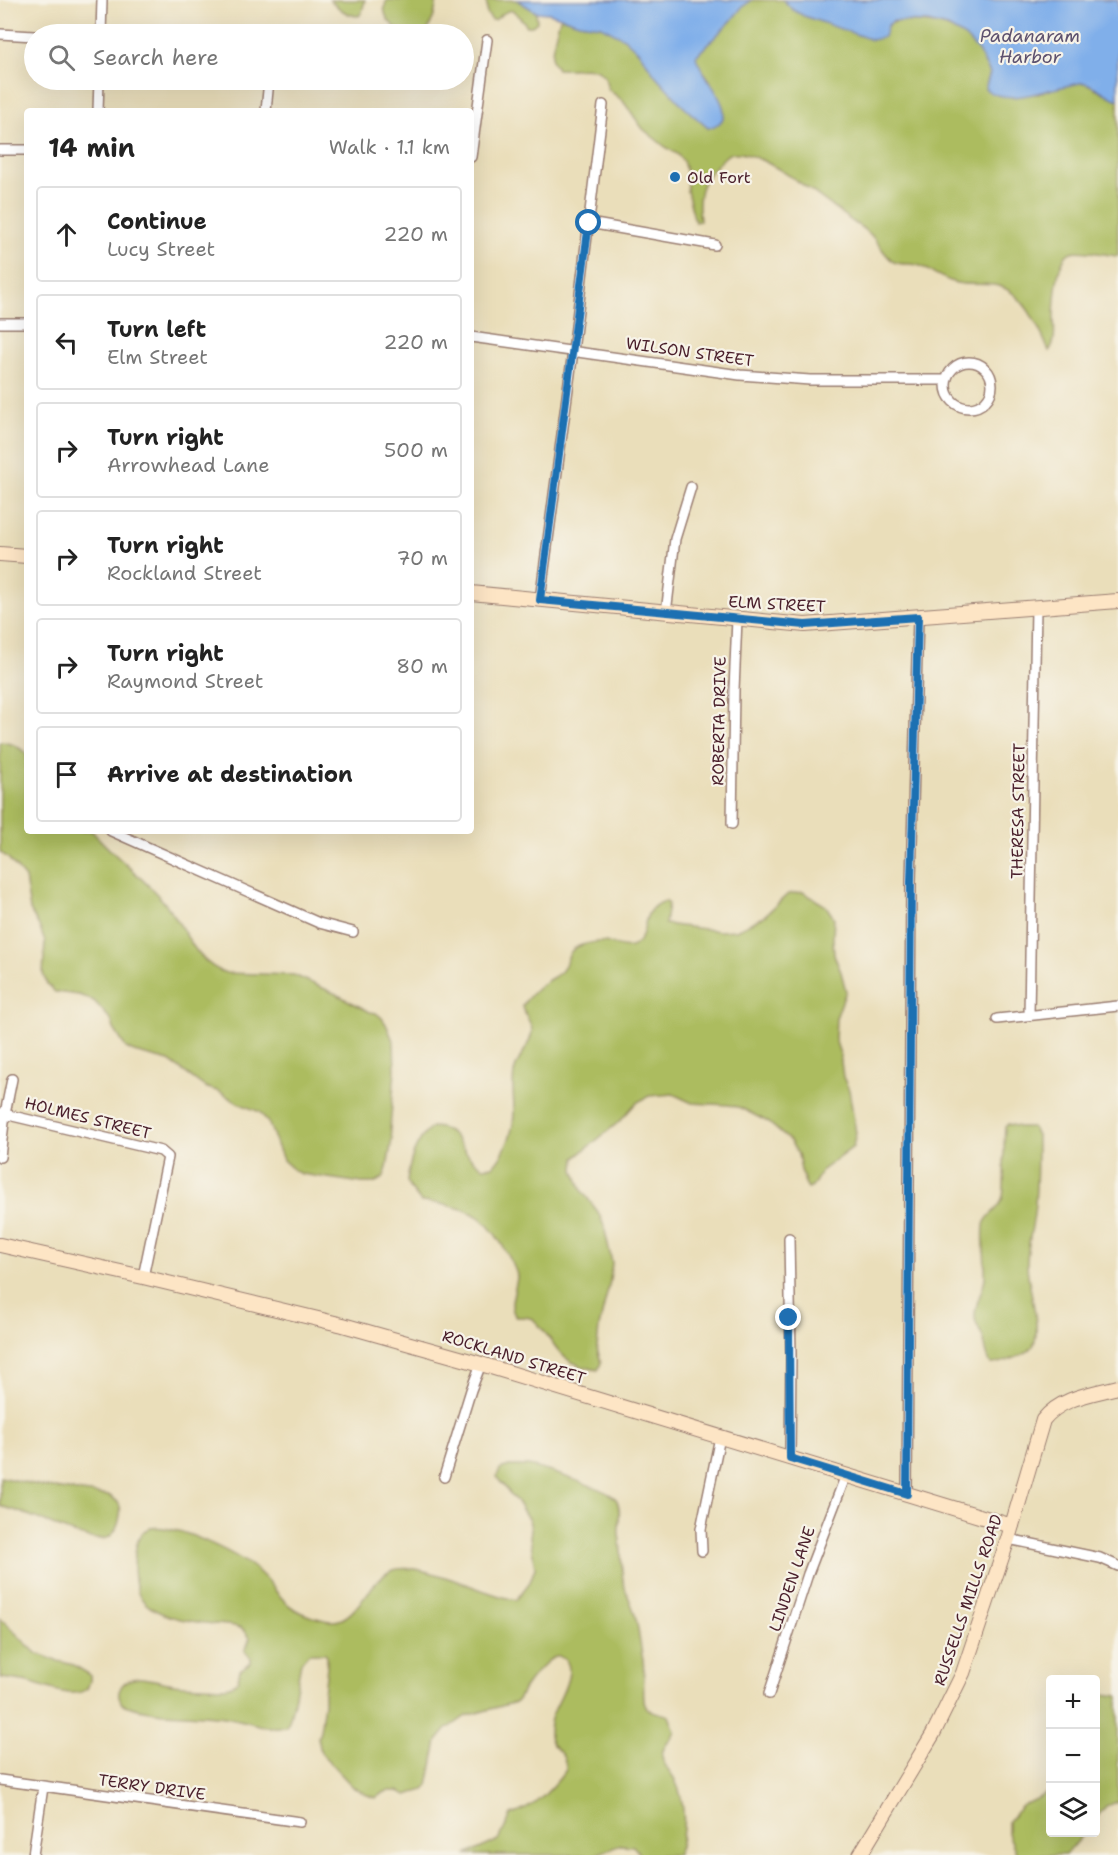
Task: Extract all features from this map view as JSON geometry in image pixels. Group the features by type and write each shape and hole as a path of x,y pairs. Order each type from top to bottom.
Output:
{"street":[{"path":"101,24 102,0"},
{"path":"0,34 24,35"},
{"path":"474,135 487,40"},
{"path":"98,108 99,90"},
{"path":"266,108 268,90"},
{"path":"540,600 603,105"},
{"path":"0,150 24,150"},
{"path":"589,223 715,245"},
{"path":"0,323 24,323"},
{"name":"WILSON STREET","path":"474,337 740,375 810,380 946,380"},
{"path":"975,362 982,364 991,376 992,391 983,404 968,408 953,402 948,396 946,380 954,367 960,363 975,362"},
{"path":"666,613 675,540 691,487"},
{"path":"0,554 24,556"},
{"name":"ELM STREET","path":"474,593 805,625 1118,601"},
{"name":"THERESA STREET","path":"1029,1015 1036,608"},
{"path":"907,1494 911,882 918,617"},
{"name":"ROBERTA DRIVE","path":"732,824 737,619"},
{"path":"118,834 319,923 353,932"},
{"path":"997,1019 1118,1006"},
{"path":"0,1156 2,1113 12,1079"},
{"name":"HOLMES STREET","path":"2,1113 161,1152 168,1157 143,1277"},
{"path":"789,1238 790,1458"},
{"name":"ROCKLAND STREET","path":"0,1245 343,1325 481,1364 907,1494 1010,1532"},
{"path":"444,1476 481,1364"},
{"name":"RUSSELLS MILLS ROAD","path":"860,1855 915,1765 956,1690 972,1650 1010,1532 1040,1427 1048,1413 1066,1401 1118,1386"},
{"path":"702,1551 701,1529 720,1437"},
{"name":"LINDEN LANE","path":"769,1694 808,1574 846,1475"},
{"path":"1010,1532 1100,1558 1118,1566"},
{"name":"TERRY DRIVE","path":"0,1780 300,1822"},
{"path":"33,1855 43,1787"}],"green space":[{"path":"330,0 365,0 362,12 359,16 355,16 340,9"},
{"path":"387,0 437,0 430,24 392,24 385,12"},
{"path":"485,0 517,0 536,12 537,22 532,26 527,26 513,11 506,12 492,20 487,14"},
{"path":"752,0 783,0 791,6 887,26 902,21 941,26 959,33 979,52 990,73 985,89 1038,94 1084,82 1118,100 1118,256 1080,251 1071,252 1066,256 1057,280 1054,338 1049,351 1029,311 1022,302 1004,288 994,285 953,282 917,265 894,262 867,231 788,175 757,158 743,153 732,153 712,170 703,183 699,197 700,221 695,222 687,191 687,174 683,161 677,154 643,129 623,101 608,89 605,77 598,70 557,69 552,61 553,46 561,17 579,23 602,26 624,38 639,52 656,76 684,107 708,128 711,82 697,62 696,56 742,7"},
{"path":"0,742 8,743 24,752 24,834 95,834 162,900 200,955 216,969 226,973 294,975 376,1013 382,1018 394,1043 395,1071 390,1128 392,1139 383,1178 374,1183 362,1183 301,1174 295,1171 283,1160 269,1124 260,1112 205,1087 169,1061 126,1048 111,1020 94,1001 79,995 55,992 47,984 43,974 45,942 30,910 25,878 0,852"},
{"path":"803,892 826,906 834,918 834,955 846,991 836,1018 835,1039 840,1054 843,1077 849,1090 856,1133 853,1147 822,1170 813,1186 808,1188 798,1154 790,1141 768,1122 741,1108 692,1103 673,1094 649,1096 636,1103 620,1121 575,1158 574,1170 582,1191 598,1212 604,1226 612,1263 599,1327 597,1348 601,1363 598,1370 573,1363 559,1352 533,1319 516,1317 512,1302 516,1272 496,1235 488,1226 474,1214 443,1204 421,1202 410,1188 407,1181 408,1173 417,1145 432,1127 440,1128 451,1133 471,1158 483,1167 493,1166 498,1160 513,1126 515,1069 532,1031 522,1006 538,988 561,971 573,949 584,944 600,942 625,947 633,946 643,933 651,909 666,901 668,904 665,924 720,931 736,930 763,917 788,894"},
{"path":"1008,1124 1032,1127 1037,1135 1035,1204 1027,1264 1036,1338 1033,1346 1026,1353 1007,1361 991,1364 976,1323 975,1312 985,1277 984,1226 1003,1196 1005,1127"},
{"path":"509,1466 527,1466 574,1480 602,1490 616,1499 618,1503 623,1580 638,1626 644,1665 645,1705 652,1711 669,1716 675,1731 663,1749 662,1755 663,1762 679,1789 683,1808 682,1837 677,1855 641,1855 633,1846 621,1845 594,1855 466,1855 499,1840 511,1815 528,1808 542,1797 566,1770 564,1758 552,1743 549,1734 552,1716 569,1674 569,1666 560,1657 551,1659 541,1668 516,1702 466,1716 446,1730 437,1741 428,1786 424,1790 407,1795 398,1791 387,1791 375,1798 365,1794 354,1788 321,1753 318,1737 324,1703 327,1666 325,1653 309,1653 301,1662 293,1706 285,1727 264,1727 225,1717 161,1713 122,1704 119,1696 120,1689 132,1679 146,1678 173,1684 225,1687 233,1685 238,1680 240,1670 251,1662 251,1658 245,1651 250,1638 241,1628 171,1617 160,1613 143,1600 136,1585 134,1566 137,1546 144,1531 151,1528 163,1528 210,1543 253,1567 293,1608 332,1621 341,1620 348,1615 385,1575 393,1570 406,1568 437,1574 516,1600 530,1582 535,1568 529,1520 497,1476 500,1469"},
{"path":"0,1477 47,1487 110,1496 120,1506 120,1518 113,1534 107,1538 91,1538 71,1532 0,1506"},
{"path":"0,1618 36,1653 74,1665 90,1675 87,1689 81,1692 66,1693 28,1682 0,1678"},
{"path":"1103,1694 1118,1696 1118,1801 1106,1806 1100,1813 1100,1729 1100,1699"},
{"path":"1046,1794 1046,1837 1081,1837 1065,1855 1017,1855 1008,1833 1008,1821 1023,1805"}],"water":[{"path":"517,0 752,0 742,7 696,56 718,95 724,115 719,123 708,128 684,107 656,76 639,52 624,38 601,26 536,12"},
{"name":"Padanaram Harbor","path":"783,0 1118,0 1118,100 1083,83 1016,97 994,94 985,89 990,73 978,51 965,37 948,27 928,22 893,21 887,26 884,37 872,40 804,16 793,10"}],"place":[{"name":"Old Fort","path":"675,177"}],"route":[{"path":"589,223 540,600 805,625 918,617 911,882 907,1494 790,1458 789,1318"}]}
